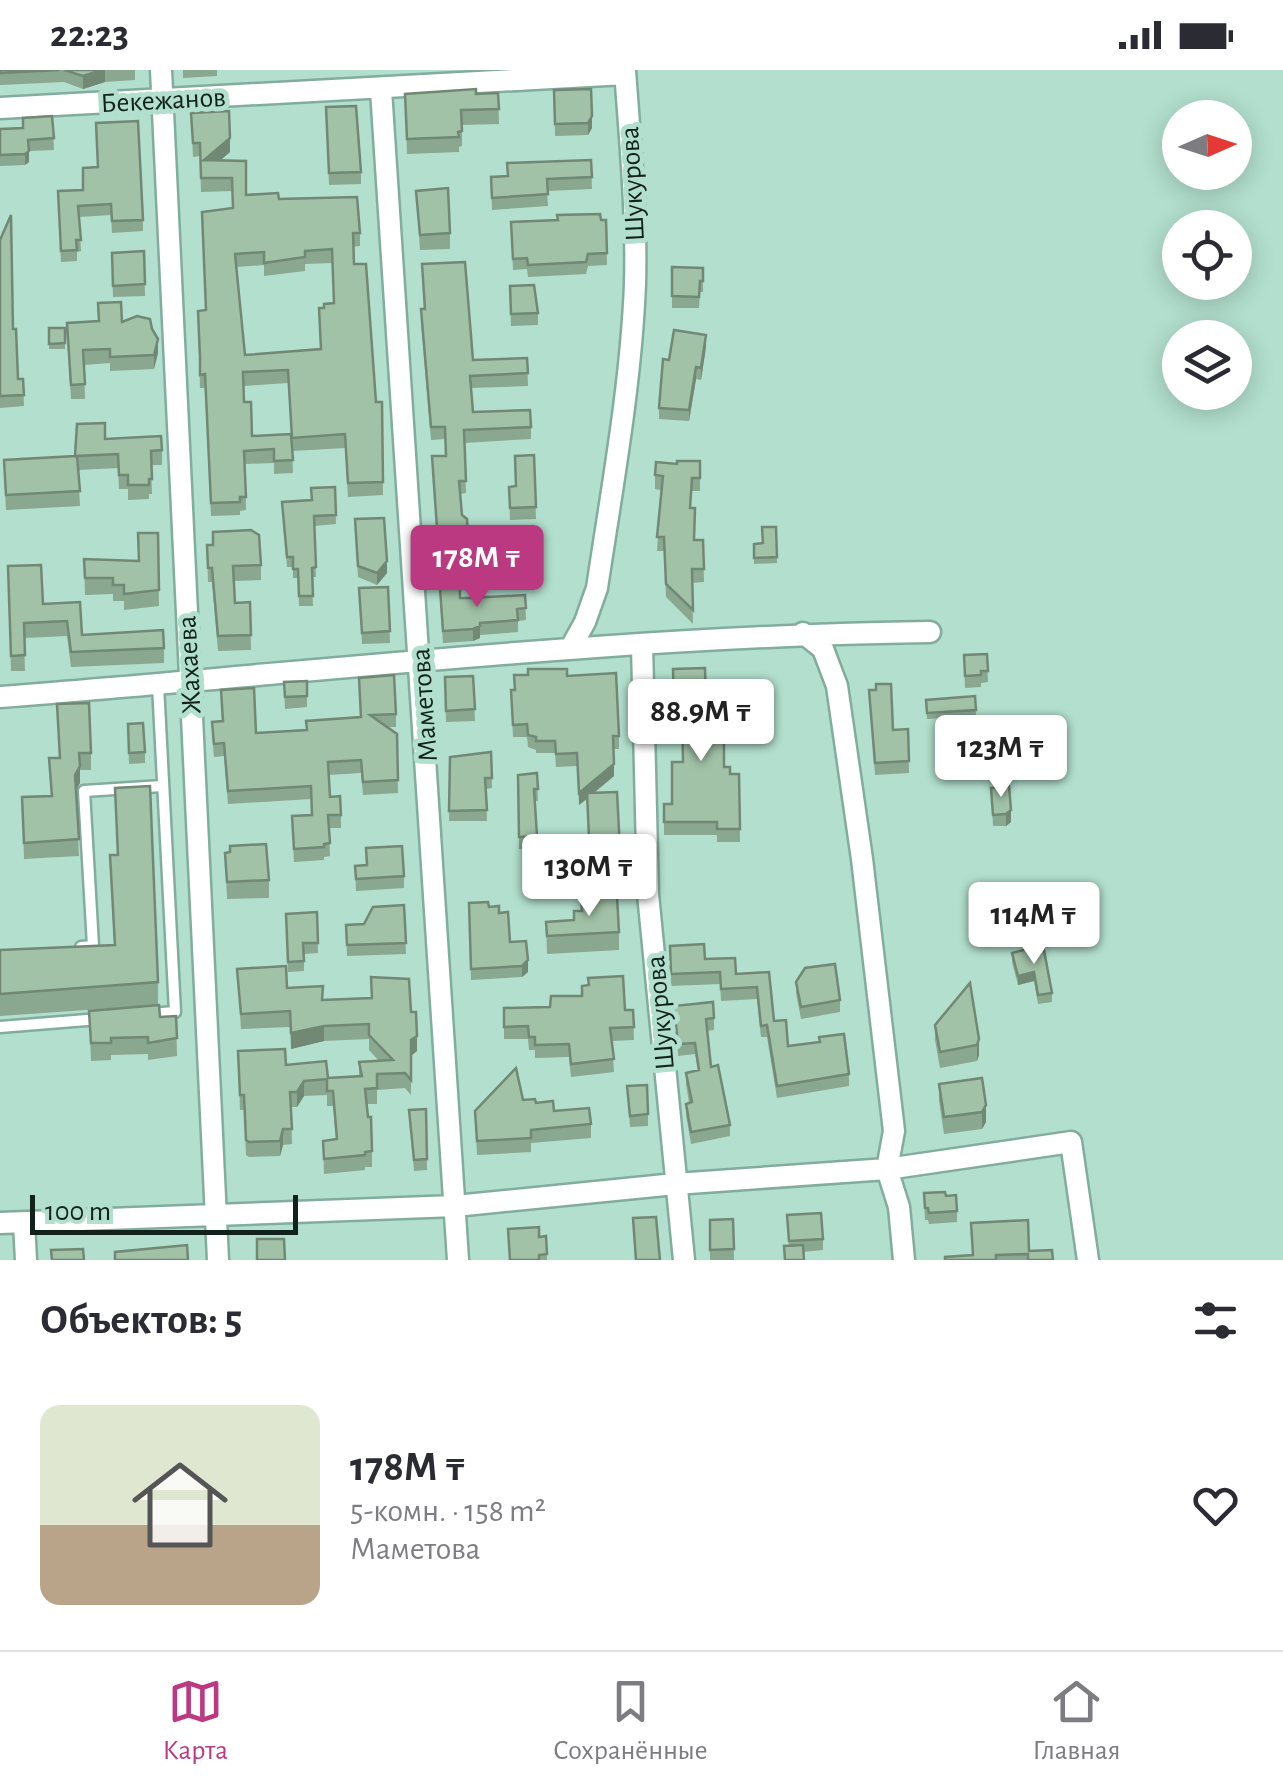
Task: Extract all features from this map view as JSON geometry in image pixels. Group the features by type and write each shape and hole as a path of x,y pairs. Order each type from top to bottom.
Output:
{"street":[{"name":"Жахаева","path":"161,70 218,1260"},
{"name":"Бекежанов","path":"0,108 380,90 625,72"},
{"name":"Шукурова","path":"570,649 597,588 628,362 635,250 625,72"},
{"name":"Маметова","path":"380,90 458,1260"},
{"path":"0,696 570,649 803,634 930,632"},
{"path":"803,634 823,649 836,686 862,858 894,1131 887,1169 899,1207 904,1260"},
{"name":"Шукурова","path":"642,645 648,894 684,1260"},
{"path":"0,1223 455,1206 676,1184 887,1169 1071,1142 1088,1260"},
{"path":"24,1223 26,1260"}],"lane":[{"path":"136,1015 175,1012 158,684"},
{"path":"74,948 93,946 84,791 162,786"},
{"path":"0,1027 117,1017"}],"building":[{"path":"0,70 59,70 0,73"},
{"path":"64,70 102,70 83,76"},
{"path":"476,89 476,94 498,93 499,109 461,110 459,137 407,139 405,94"},
{"path":"591,89 592,116 588,123 555,124 554,90"},
{"path":"356,106 361,172 329,173 326,107"},
{"path":"229,111 230,138 204,160 246,161 246,195 278,193 279,199 357,197 360,233 353,233 354,264 366,264 376,402 382,402 383,482 348,483 345,434 292,438 288,370 243,372 244,402 251,402 252,436 291,434 293,460 274,461 274,449 244,451 246,497 240,497 240,502 211,503 198,311 206,310 202,212 233,208 232,178 201,178 200,143 193,143 191,113","holes":["332,249 334,303 319,308 321,349 245,355 235,254 264,252 264,263 305,257 305,251"]},
{"path":"52,116 54,138 28,140 29,151 25,154 0,155 0,129 23,128 23,118"},
{"path":"138,121 143,220 112,221 111,204 78,206 81,240 76,240 77,250 61,251 58,191 83,190 83,168 98,167 96,123"},
{"path":"591,160 592,177 547,179 548,194 492,198 491,177 508,176 507,163"},
{"path":"448,188 450,233 420,235 416,191"},
{"path":"600,214 601,220 606,220 607,253 588,254 586,262 528,265 527,258 513,259 511,222"},
{"path":"11,215 13,329 18,379 23,379 24,395 0,396 0,240"},
{"path":"144,251 145,284 113,286 112,253"},
{"path":"465,262 473,360 527,358 528,373 470,376 473,412 530,410 531,427 464,430 466,481 459,481 469,555 439,557 432,456 446,456 445,427 431,427 421,309 425,309 422,264"},
{"path":"672,267 703,268 699,297 672,296"},
{"path":"534,285 538,313 511,314 510,286"},
{"path":"121,302 122,322 137,316 150,319 158,339 154,355 110,357 110,349 83,350 85,384 71,385 67,323 99,321 98,303"},
{"path":"49,328 65,328 65,343 49,344"},
{"path":"674,330 706,335 689,410 659,408 663,359 669,360"},
{"path":"105,423 105,439 161,436 162,450 151,451 149,485 128,485 128,475 119,475 118,454 77,456 80,491 6,495 4,460 75,456 77,424"},
{"path":"534,455 536,507 510,508 509,487 516,486 515,456"},
{"path":"700,461 700,478 692,478 690,508 695,508 694,540 703,540 704,569 692,569 693,610 666,584 664,537 657,537 663,476 655,475 656,462"},
{"path":"335,487 336,515 314,516 313,596 299,596 298,569 293,569 293,557 287,557 282,502 312,500 311,488"},
{"path":"384,518 387,561 377,573 358,566 355,519"},
{"path":"762,527 776,527 777,557 754,558 754,544 763,543"},
{"path":"251,530 259,535 261,565 233,566 235,603 250,602 251,635 218,636 207,545 213,545 213,532"},
{"path":"138,533 158,533 159,590 124,594 124,585 113,585 113,578 85,578 84,559 139,561"},
{"path":"41,565 43,604 80,602 82,635 163,630 164,648 71,652 67,621 24,623 25,655 11,656 8,566"},
{"path":"388,587 390,631 362,633 359,588"},
{"path":"460,587 460,598 525,595 526,608 517,609 518,620 443,631 440,588"},
{"path":"987,654 988,671 965,676 964,655"},
{"path":"705,668 706,703 695,703 705,731 724,731 724,767 730,767 730,774 739,774 740,829 717,829 717,822 664,822 664,804 672,804 672,762 683,762 682,703 674,703 673,669"},
{"path":"528,669 567,669 567,676 616,673 619,736 613,736 614,764 579,793 577,753 556,754 555,741 536,741 536,737 528,735 527,724 513,725 514,675 528,675"},
{"path":"394,675 396,714 370,715 397,734 398,780 363,782 361,760 328,762 330,797 340,796 341,815 328,815 330,843 294,849 292,816 312,815 311,786 228,791 224,743 214,744 212,722 223,721 221,690 254,688 256,733 307,730 306,721 361,717 359,678"},
{"path":"473,676 475,709 446,711 445,677"},
{"path":"307,681 307,696 285,697 284,682"},
{"path":"876,684 891,684 893,730 908,729 909,761 875,763 869,690 876,690"},
{"path":"975,696 976,710 927,713 926,700"},
{"path":"89,703 91,753 79,753 80,766 75,775 79,839 24,843 22,797 52,796 49,758 60,758 57,704"},
{"path":"143,723 145,752 129,753 128,724"},
{"path":"491,752 492,778 485,778 487,810 449,811 450,757"},
{"path":"537,773 537,836 519,837 518,775"},
{"path":"150,786 158,982 0,994 0,950 115,945 110,855 118,855 115,788"},
{"path":"1009,786 1011,810 993,815 991,788"},
{"path":"617,792 621,869 584,870 583,838 589,838 587,793"},
{"path":"266,844 269,880 227,882 225,853 230,852 230,846"},
{"path":"402,846 404,876 356,879 355,866 367,865 366,848"},
{"path":"617,896 619,932 547,936 546,922 574,920 574,911 582,911 581,899"},
{"path":"488,902 489,907 499,906 499,913 508,912 510,942 526,941 528,960 522,966 471,969 469,903"},
{"path":"404,905 406,943 347,945 346,925 364,924 373,907"},
{"path":"317,912 318,943 303,943 304,961 288,962 286,914"},
{"path":"704,944 705,959 735,958 736,974 769,972 774,1021 786,1020 788,1046 844,1034 849,1074 777,1086 767,1025 761,1026 757,987 721,989 720,972 671,974 670,946"},
{"path":"1043,945 1052,993 1038,995 1034,972 1018,976 1012,953"},
{"path":"835,964 840,1000 801,1007 796,982 805,968"},
{"path":"286,966 287,988 323,986 322,1000 372,998 371,977 409,979 417,1036 411,1040 411,1080 405,1073 377,1074 377,1088 365,1089 372,1151 365,1155 324,1159 323,1141 337,1139 333,1091 327,1091 327,1079 304,1081 297,1092 290,1092 292,1129 283,1129 280,1141 246,1140 238,1051 285,1049 286,1065 326,1061 328,1078 362,1076 359,1062 393,1060 369,1035 369,1024 324,1026 291,1033 290,1011 241,1014 237,969"},
{"path":"623,976 625,1010 633,1010 634,1027 610,1028 614,1059 571,1064 569,1044 535,1045 528,1026 504,1027 504,1008 550,1007 551,996 582,996 582,986 589,985 588,978"},
{"path":"970,983 977,1045 940,1052 935,1025"},
{"path":"713,1002 714,1018 706,1019 711,1067 718,1065 730,1125 691,1132 686,1104 692,1102 686,1073 699,1070 695,1043 678,1044 674,1006"},
{"path":"159,1005 160,1017 176,1016 177,1038 148,1043 148,1037 111,1038 111,1043 91,1043 89,1011"},
{"path":"516,1068 523,1100 553,1101 554,1111 589,1108 591,1124 531,1130 531,1138 477,1141 475,1111"},
{"path":"982,1078 986,1105 982,1112 944,1117 939,1084"},
{"path":"647,1085 648,1114 630,1116 627,1086"},
{"path":"426,1109 427,1159 414,1160 409,1110"},
{"path":"945,1192 946,1196 956,1195 957,1211 929,1213 924,1193"},
{"path":"821,1213 823,1239 789,1241 787,1215"},
{"path":"656,1217 660,1260 636,1260 633,1218"},
{"path":"733,1219 734,1249 710,1250 710,1220"},
{"path":"1028,1220 1029,1251 1052,1250 1053,1260 1028,1260 1028,1254 996,1255 996,1260 945,1260 973,1255 971,1223"},
{"path":"539,1227 539,1237 546,1236 547,1254 539,1255 539,1260 510,1260 508,1229"},
{"path":"257,1239 284,1239 285,1260 257,1260"},
{"path":"187,1245 188,1260 115,1260 115,1252"},
{"path":"803,1245 804,1260 785,1260 784,1246"},
{"path":"83,1249 84,1260 52,1260 51,1250"}]}
